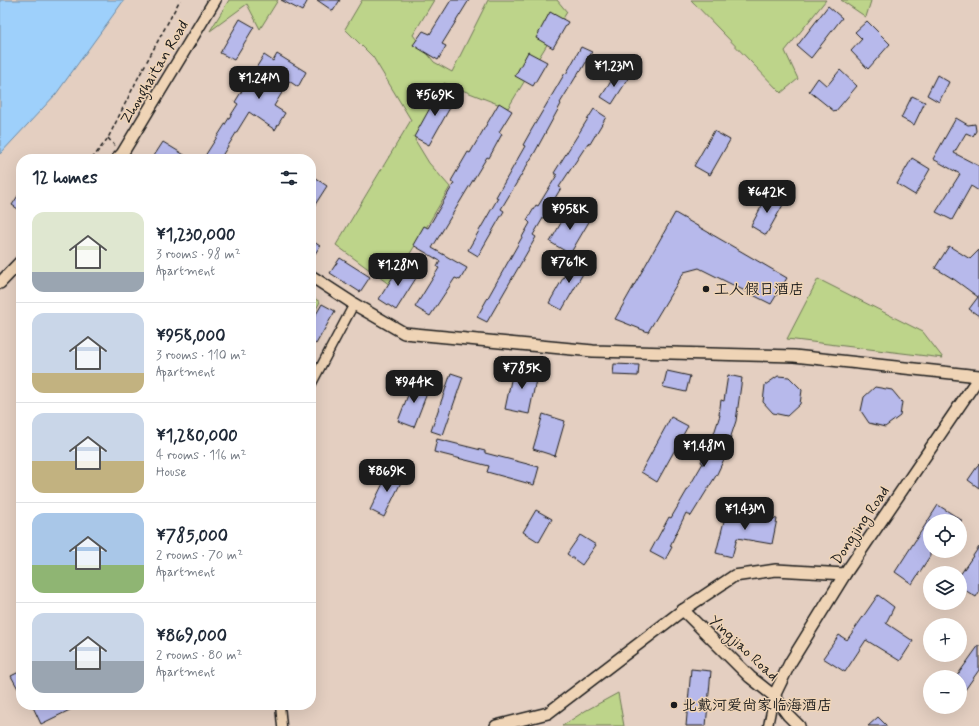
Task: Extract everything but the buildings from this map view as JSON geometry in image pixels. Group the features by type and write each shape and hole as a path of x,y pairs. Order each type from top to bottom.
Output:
{"main road":[{"name":"Zhonghaitan Road","path":"125,154 173,68 215,0"},
{"path":"0,283 16,266"},
{"path":"316,279 354,304 404,333 593,351 794,356 979,377"},
{"name":"Dongjing Road","path":"774,696 790,663 844,574 979,377"},
{"path":"496,726 548,714 683,610 734,576 776,570 844,574"},
{"name":"Yingjiao Road","path":"683,610 750,677 774,696 788,715 799,726"}],"street":[{"path":"316,376 354,304"},
{"path":"768,726 774,696"},
{"path":"280,710 282,726"}],"path":[{"path":"96,154 108,138 180,0"}],"green space":[{"path":"229,0 278,0 260,29 247,4 210,31"},
{"path":"362,0 434,0 413,35 434,62 452,72 488,0 557,0 567,12 508,108 444,83 415,140 429,163 450,187 390,285 336,245 411,120 373,57 345,29"},
{"path":"691,0 826,0 785,51 798,79 781,93"},
{"path":"841,0 870,0 871,1 866,17"},
{"path":"818,279 923,332 943,358 787,339"},
{"path":"316,299 320,302 316,309"},
{"path":"618,693 624,726 562,726 585,711"}],"water":[{"path":"0,0 124,0 56,94 0,154"}],"place":[{"name":"工人假日酒店","path":"706,289"},
{"name":"北戴河爱尚家临海酒店","path":"674,705"}]}
